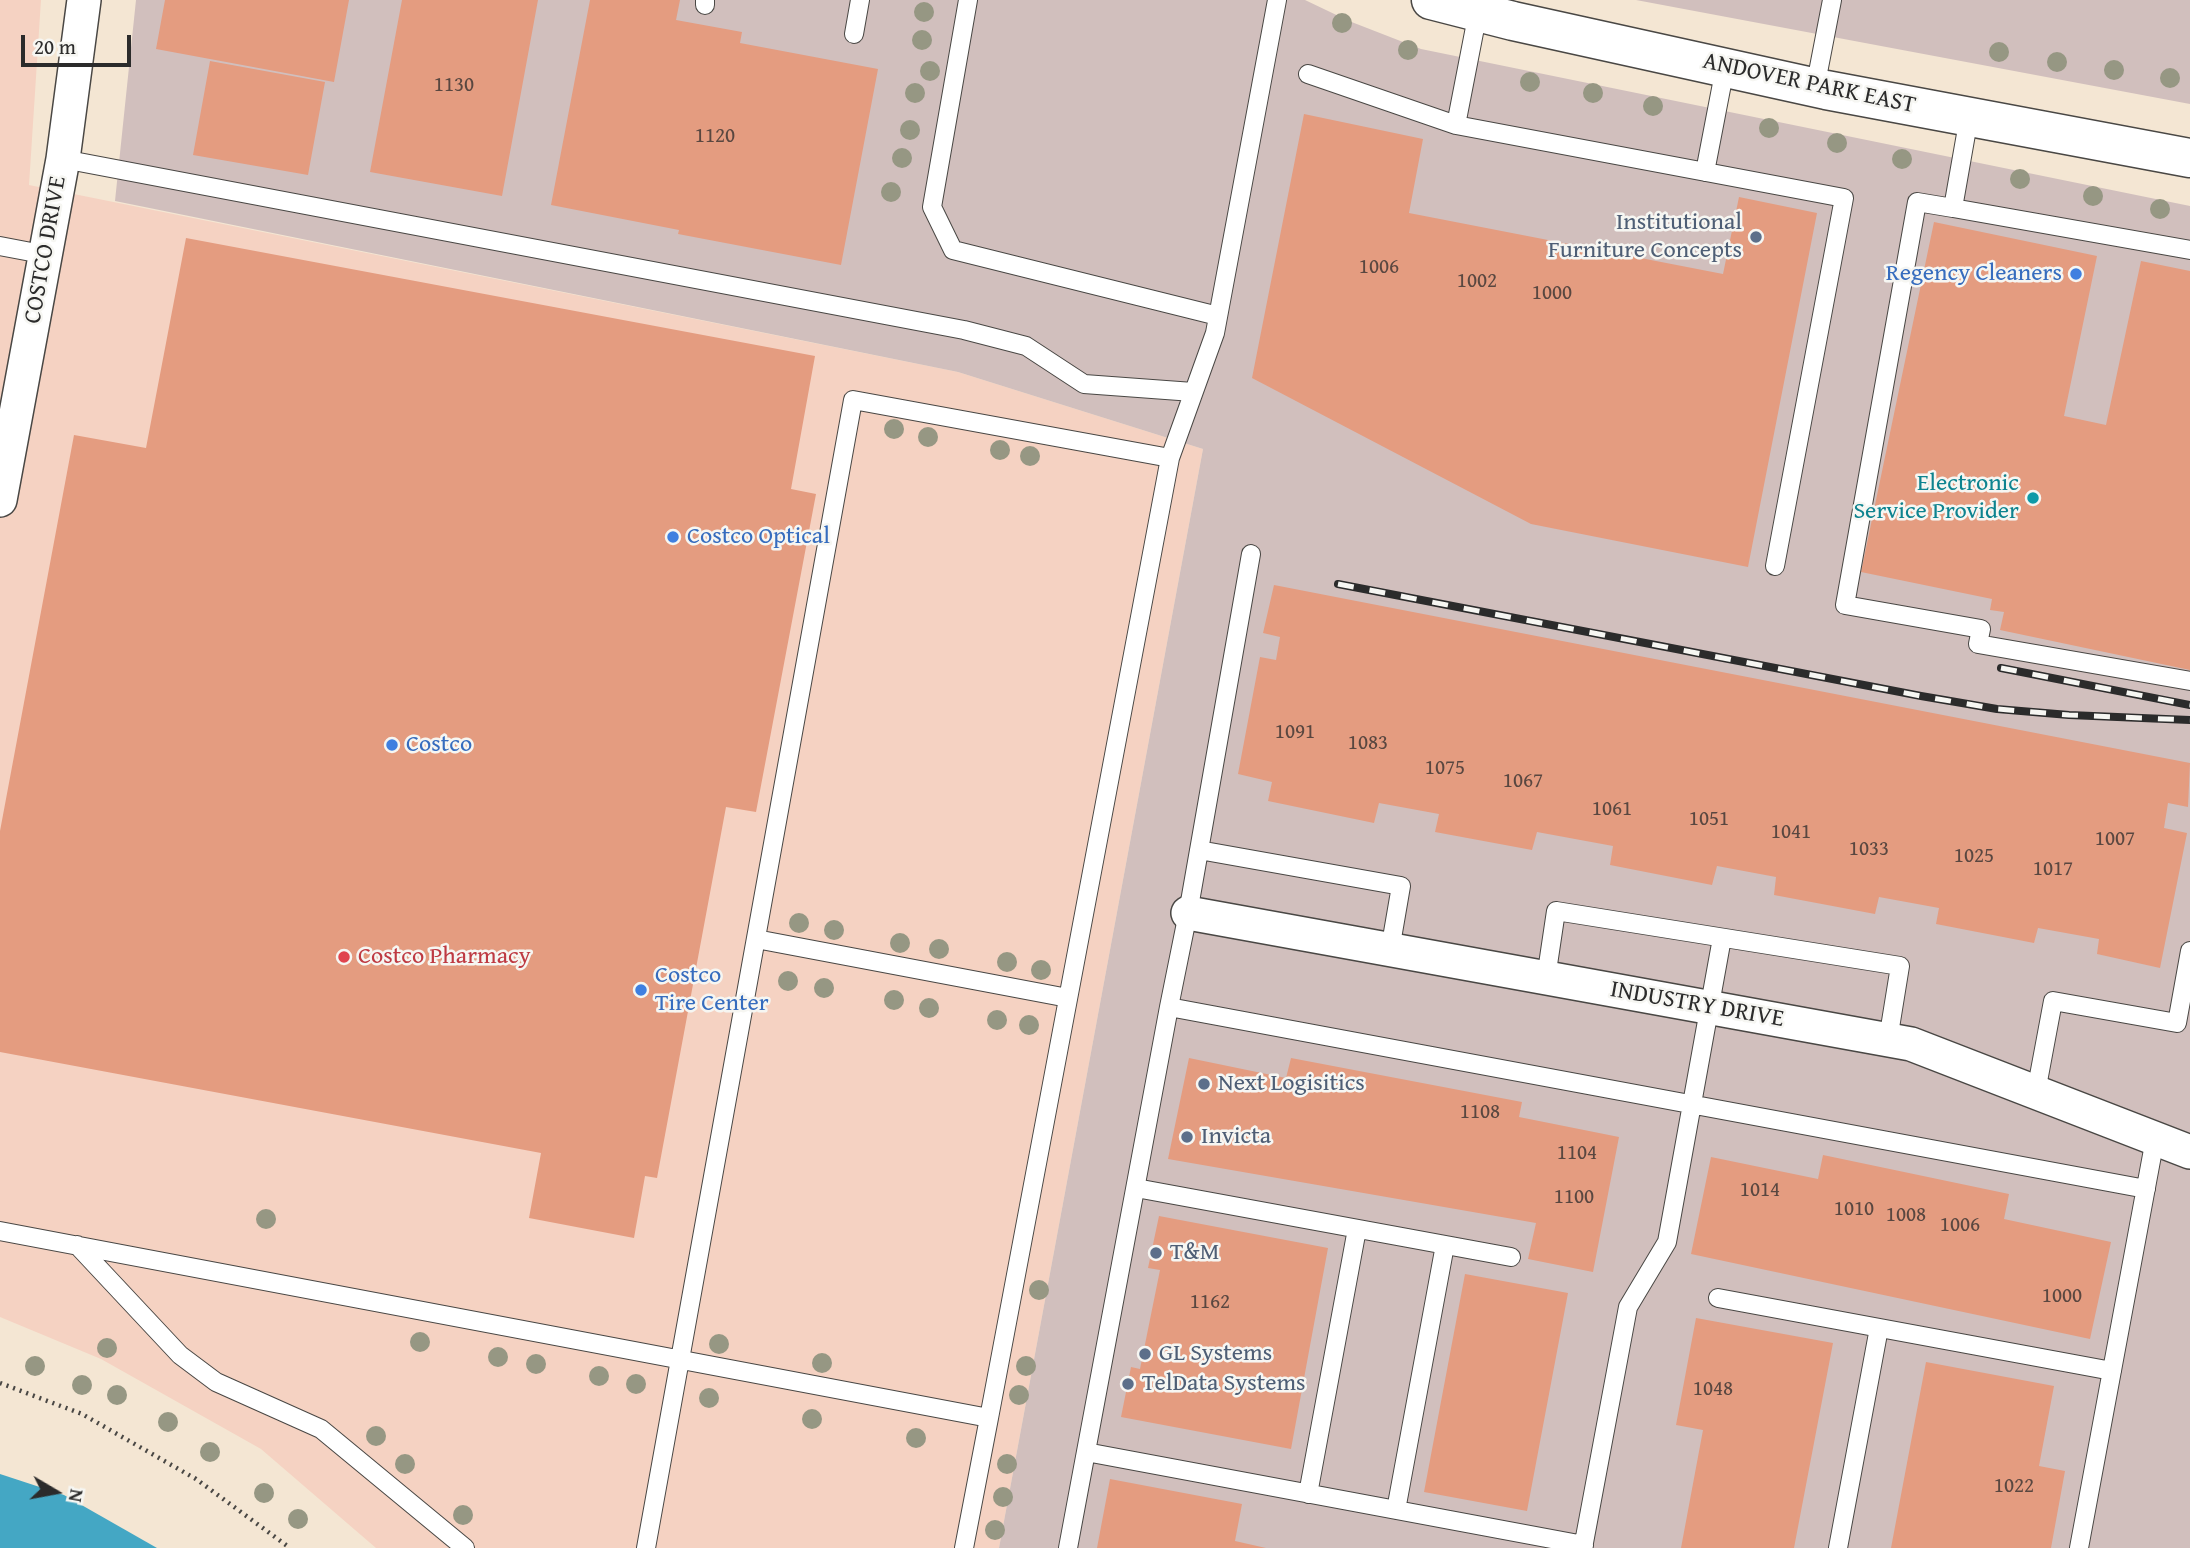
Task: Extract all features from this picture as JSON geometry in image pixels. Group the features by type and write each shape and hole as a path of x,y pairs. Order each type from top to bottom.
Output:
{"street":[{"name":"COSTCO DRIVE","path":"0,499 47,255 85,0"},
{"name":"ANDOVER PARK EAST","path":"1431,0 1815,88 2190,158"},
{"name":"INDUSTRY DRIVE","path":"1188,913 1911,1044 2190,1152"}],"lane":[{"path":"854,34 860,0"},
{"path":"968,0 932,207 953,250 1218,316"},
{"path":"964,1548 1170,457 1215,334 1277,0"},
{"path":"1815,88 1832,0"},
{"path":"1456,125 1478,12"},
{"path":"1705,172 1725,68"},
{"path":"1308,74 1456,125 1844,198 1775,566"},
{"path":"1953,208 1969,117"},
{"path":"63,159 964,330 1026,346 1084,384 1192,392"},
{"path":"2190,250 1917,202 1845,605 1981,629 1978,644 2190,681"},
{"path":"0,246 47,255"},
{"path":"646,1548 853,400 1170,457"},
{"path":"1068,1548 1168,1007 1188,913 1251,554"},
{"path":"1199,850 1401,886 1390,950"},
{"path":"1546,978 1556,911 1900,966 1888,1040"},
{"path":"1086,1452 1584,1547 1628,1307 1667,1242 1721,938"},
{"path":"756,939 1068,998"},
{"path":"2036,1092 2053,1001 2177,1023 2190,951"},
{"path":"1168,1007 2146,1189"},
{"path":"2079,1548 2155,1139"},
{"path":"1136,1188 1511,1257"},
{"path":"1308,1494 1357,1229"},
{"path":"0,1231 989,1418"},
{"path":"77,1245 180,1355 216,1382 321,1429 465,1548"},
{"path":"1396,1510 1445,1245"},
{"path":"1718,1298 2112,1371"},
{"path":"1838,1548 1879,1328"}],"path":[{"path":"0,1383 82,1414 196,1479 290,1548"}],"shaded area":[{"path":"0,0 41,0 29,185 958,372 1203,449 999,1548 376,1548 261,1449 101,1359 0,1317"},
{"path":"136,0 1305,0 1349,21 1421,49 2190,206 2190,1548 999,1548 1203,449 958,372 115,201"},
{"path":"1636,0 2190,0 2190,104"}],"water":[{"path":"0,1474 64,1495 157,1548 0,1548"}],"building":[{"path":"165,0 349,0 334,82 156,49"},
{"path":"402,0 538,0 502,196 370,172"},
{"path":"590,0 680,0 676,20 742,32 740,43 878,69 841,265 678,234 679,230 551,205"},
{"path":"210,61 325,82 308,175 193,155"},
{"path":"1304,114 1423,139 1409,213 1723,274 1739,197 1817,213 1748,567 1531,524 1252,378"},
{"name":"Electronic Service Provider","path":"1934,222 2097,256 2064,416 2106,425 2141,261 2190,271 2190,670 2000,630 2004,612 1990,610 1992,599 1861,572"},
{"name":"Costco","path":"186,238 815,356 791,489 816,494 756,812 726,807 657,1178 645,1176 634,1238 529,1218 541,1153 0,1052 0,831 74,435 146,448"},
{"path":"1274,585 2190,763 2188,807 2168,803 2164,828 2187,833 2160,968 2097,954 2099,939 2038,928 2034,943 1936,924 1939,908 1879,897 1875,914 1774,895 1776,877 1717,866 1712,885 1610,865 1613,846 1537,832 1532,850 1435,832 1439,814 1379,803 1374,823 1268,801 1272,782 1238,774 1260,657 1276,660 1280,637 1263,633"},
{"path":"1189,1058 1286,1078 1291,1058 1522,1102 1519,1117 1619,1137 1593,1272 1528,1259 1536,1223 1168,1159"},
{"path":"1823,1155 2009,1194 2004,1219 2111,1242 2090,1339 1691,1254 1711,1157 1818,1179"},
{"path":"1159,1216 1328,1248 1291,1449 1121,1417 1131,1367 1140,1369 1160,1270 1148,1268"},
{"path":"1465,1274 1568,1293 1527,1511 1424,1492"},
{"path":"1696,1318 1833,1343 1794,1548 1681,1548 1703,1430 1676,1425"},
{"path":"1926,1362 2054,1386 2039,1466 2065,1471 2051,1548 1891,1548"},
{"path":"1110,1479 1242,1504 1235,1541 1266,1548 1097,1548"}],"railway":[{"path":"1338,584 1997,709 2190,720"},
{"path":"2001,668 2190,705"}],"place":[{"name":"Institutional Furniture Concepts","path":"1756,237"},
{"name":"Regency Cleaners","path":"2076,274"},
{"name":"Electronic Service Provider","path":"2033,498"},
{"name":"Costco Optical","path":"673,537"},
{"name":"Costco","path":"392,745"},
{"name":"Costco Pharmacy","path":"344,957"},
{"name":"Costco Tire Center","path":"641,990"},
{"name":"Next Logisitics","path":"1204,1084"},
{"name":"Invicta","path":"1187,1137"},
{"name":"T&M","path":"1156,1253"},
{"name":"GL Systems","path":"1145,1354"},
{"name":"TelData Systems","path":"1128,1384"}]}
